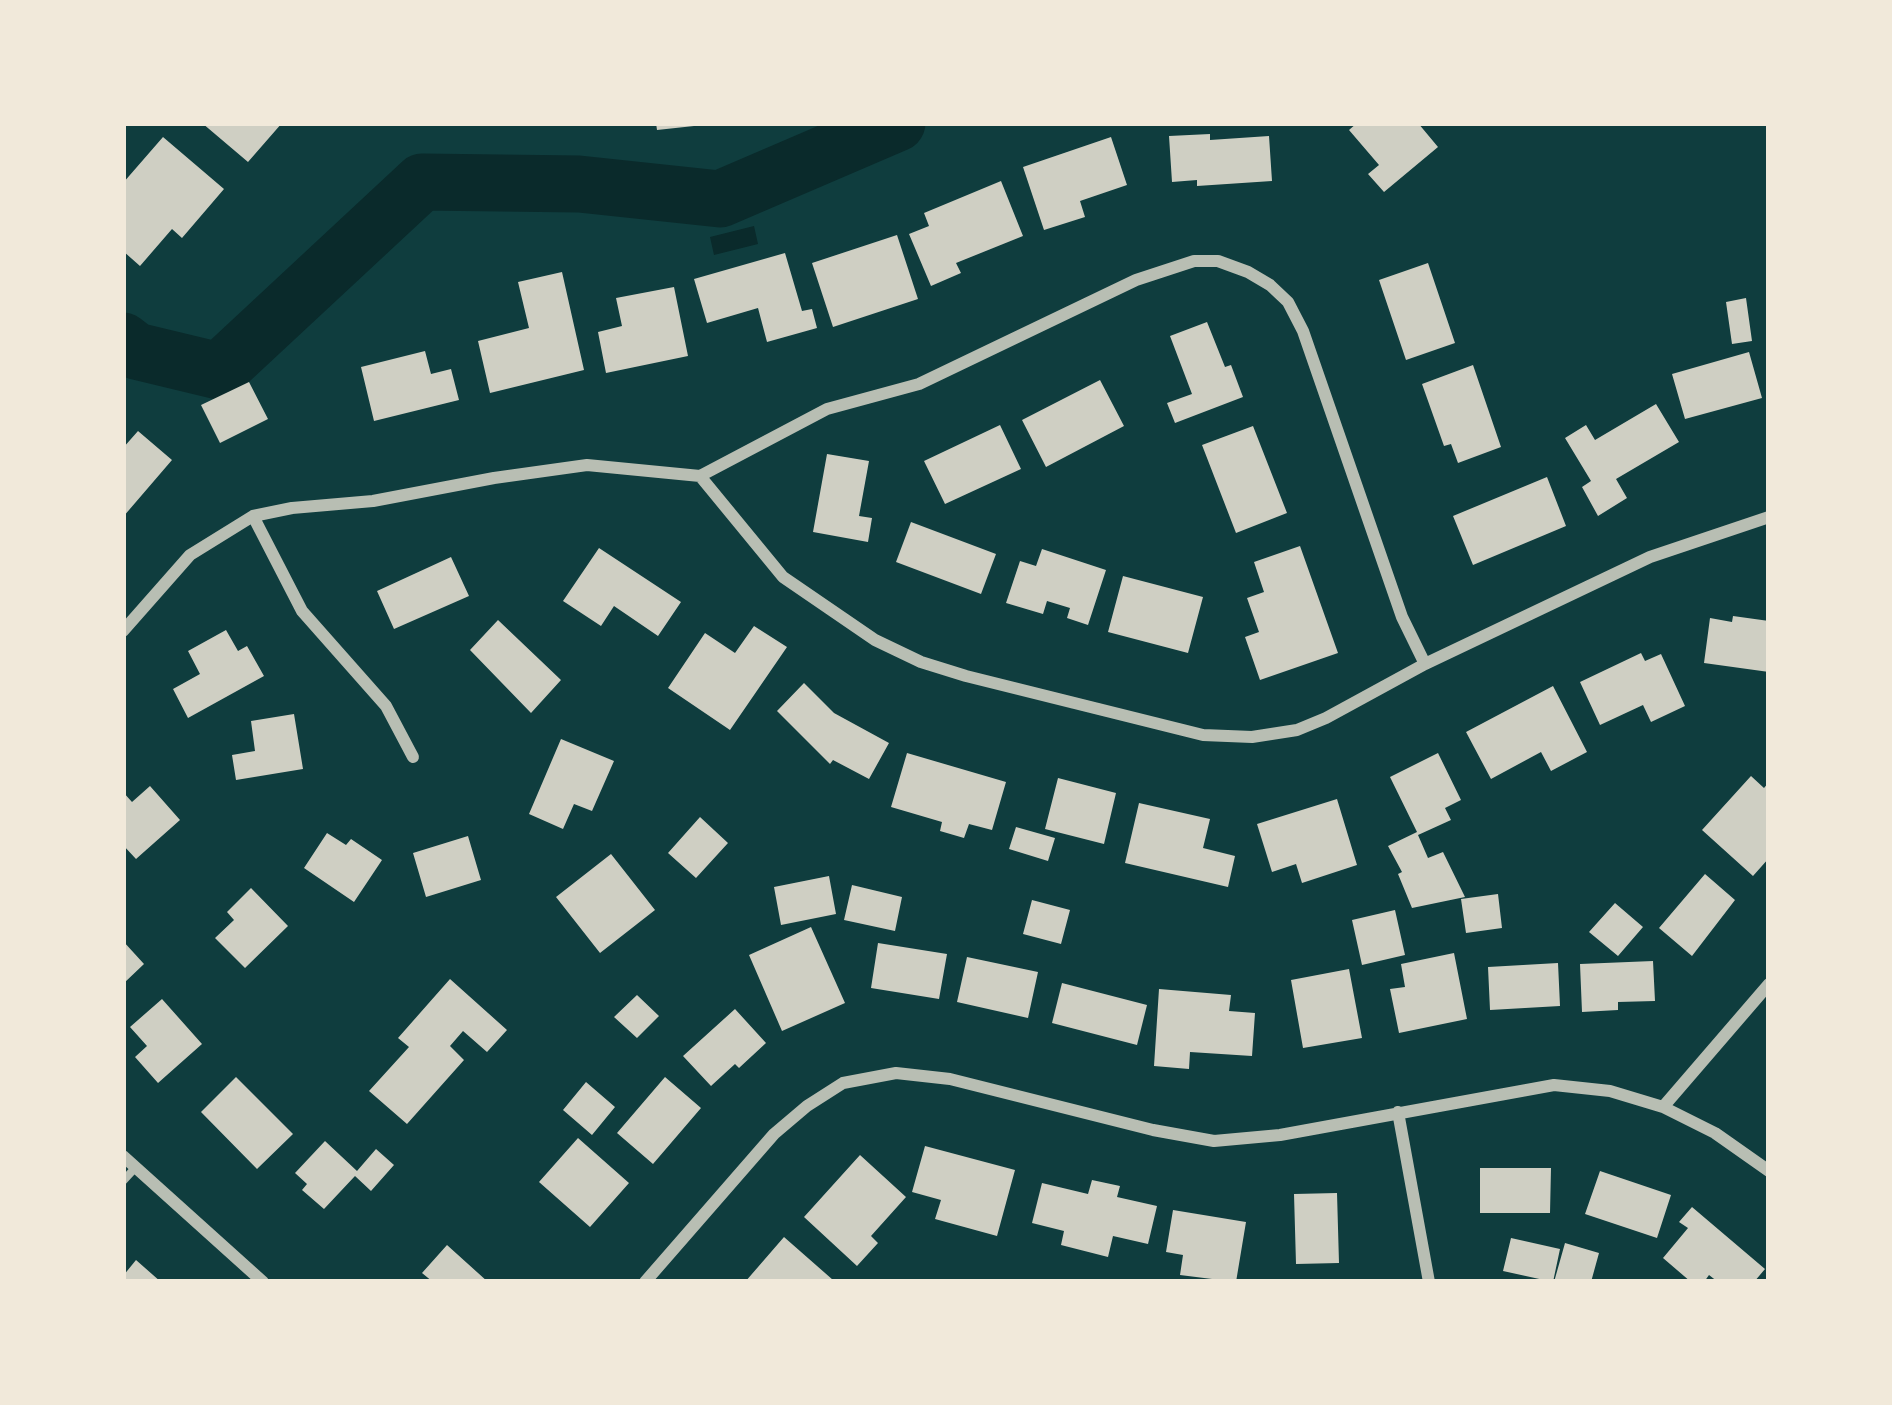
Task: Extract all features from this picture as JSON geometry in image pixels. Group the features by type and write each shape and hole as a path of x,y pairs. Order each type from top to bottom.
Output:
{"street":[{"path":"123,631 190,555 253,516 374,502 494,478 587,466 700,476 827,409 919,384 1136,280 1194,261 1218,261 1248,272 1288,302 1303,332 1402,617 1425,664"},
{"path":"700,476 783,577 848,625 921,662 1203,735 1252,737 1297,730 1326,718 1425,664 1650,556 1769,517"},
{"path":"253,516 302,611 386,706 413,758"},
{"path":"1663,1107 1769,984"},
{"path":"645,1282 775,1134 844,1083 896,1073 950,1079 1214,1141 1280,1135 1554,1085 1610,1091 1663,1107 1715,1133 1769,1172"},
{"path":"1398,1112 1429,1282"},
{"path":"123,1156 245,1276 263,1282"}],"lane":[{"path":"123,1181 135,1168"}],"water":[{"path":"754,226 758,244 714,255 710,237"}],"building":[{"path":"202,123 282,123 248,162"},
{"path":"656,123 693,123 694,126 657,130"},
{"path":"1357,123 1418,123 1438,147 1384,192 1368,174 1379,165 1349,130"},
{"path":"1210,134 1210,140 1269,136 1272,181 1197,186 1197,180 1172,182 1169,136"},
{"path":"163,137 224,189 182,238 172,229 140,266 123,251 123,183"},
{"path":"1111,137 1127,185 1080,201 1085,217 1044,230 1023,167"},
{"path":"1001,181 1023,236 956,263 961,273 931,286 909,234 929,226 924,213"},
{"path":"897,235 918,299 833,327 812,263"},
{"path":"785,253 802,311 812,309 817,328 767,342 758,308 707,323 694,279"},
{"path":"1428,263 1455,343 1406,360 1379,280"},
{"path":"562,272 584,370 490,393 478,341 529,328 518,282"},
{"path":"674,287 688,356 606,373 598,332 622,326 616,298"},
{"path":"1746,298 1752,341 1732,344 1726,302"},
{"path":"1207,322 1243,397 1175,423 1167,403 1192,394 1170,336"},
{"path":"425,351 431,374 451,369 459,400 374,421 361,367"},
{"path":"1749,352 1762,398 1685,419 1672,374"},
{"path":"1473,365 1501,447 1458,463 1451,444 1444,446 1422,384"},
{"path":"1100,380 1124,426 1046,467 1022,420"},
{"path":"249,382 268,419 220,443 201,405"},
{"path":"1656,404 1679,442 1616,479 1627,498 1598,516 1582,487 1591,481 1565,438 1586,425 1595,440"},
{"path":"1000,425 1021,469 945,504 924,461"},
{"path":"1253,426 1287,513 1236,533 1202,445"},
{"path":"138,431 172,460 123,517 123,448"},
{"path":"827,454 869,461 859,516 872,518 868,542 813,532"},
{"path":"1547,477 1566,526 1473,565 1453,516"},
{"path":"911,522 996,554 981,594 896,562"},
{"path":"1300,546 1338,653 1260,680 1245,637 1259,632 1247,598 1264,592 1254,562"},
{"path":"599,548 681,602 658,636 614,606 601,626 563,601"},
{"path":"1042,549 1106,570 1088,625 1067,618 1070,608 1047,601 1043,614 1006,603 1020,561 1036,566"},
{"path":"451,557 469,596 394,629 377,591"},
{"path":"1123,576 1203,597 1188,653 1108,632"},
{"path":"1733,616 1769,621 1769,672 1704,663 1710,618 1732,622"},
{"path":"498,620 561,680 531,713 470,650"},
{"path":"754,626 787,647 730,730 668,688 705,633 735,653"},
{"path":"226,630 238,651 247,646 264,676 188,718 173,689 200,674 188,651"},
{"path":"1641,653 1645,661 1661,654 1685,706 1651,722 1643,705 1600,725 1580,682"},
{"path":"804,683 834,713 889,743 869,779 833,760 830,764 777,711"},
{"path":"1553,686 1587,752 1551,771 1541,752 1491,779 1466,732"},
{"path":"294,714 303,769 236,780 232,755 255,751 251,721"},
{"path":"561,739 614,761 592,811 574,804 563,829 529,814"},
{"path":"907,753 1006,782 992,830 969,824 964,838 940,831 942,822 891,807"},
{"path":"1438,753 1461,800 1445,808 1451,820 1418,835 1428,858 1443,852 1465,897 1412,908 1398,874 1402,872 1388,846 1417,832 1390,777"},
{"path":"1751,776 1764,788 1769,782 1769,858 1753,876 1702,830"},
{"path":"1058,778 1116,793 1104,844 1045,829"},
{"path":"150,786 180,820 136,859 123,845 123,792 132,802"},
{"path":"1337,799 1357,865 1302,883 1296,864 1272,872 1257,824"},
{"path":"1139,803 1210,819 1203,848 1235,856 1228,887 1125,863"},
{"path":"700,817 728,843 696,878 668,853"},
{"path":"1016,827 1055,838 1048,861 1009,849"},
{"path":"327,833 346,845 351,839 382,860 354,902 304,868"},
{"path":"468,836 481,880 426,897 413,853"},
{"path":"611,854 655,910 600,953 556,897"},
{"path":"1705,874 1735,900 1692,956 1659,928"},
{"path":"829,876 836,914 781,925 774,887"},
{"path":"852,885 902,897 895,931 844,920"},
{"path":"251,888 288,926 245,968 215,938 234,920 227,912"},
{"path":"1498,894 1502,928 1466,933 1461,899"},
{"path":"1032,900 1070,910 1061,944 1023,934"},
{"path":"1615,903 1643,927 1618,956 1589,932"},
{"path":"1395,910 1405,955 1362,965 1352,920"},
{"path":"811,927 845,1003 782,1031 749,955"},
{"path":"123,941 144,964 123,984"},
{"path":"878,943 947,954 939,999 871,988"},
{"path":"1454,953 1467,1019 1399,1033 1390,989 1405,987 1401,964"},
{"path":"967,957 1038,972 1028,1018 957,1002"},
{"path":"1653,961 1655,1001 1618,1002 1618,1010 1582,1012 1580,964"},
{"path":"1558,963 1560,1006 1490,1010 1488,967"},
{"path":"1349,969 1362,1038 1303,1048 1291,980"},
{"path":"450,979 507,1030 487,1052 463,1031 450,1046 464,1060 407,1124 369,1091 409,1047 398,1038"},
{"path":"1062,983 1147,1005 1137,1045 1052,1023"},
{"path":"1159,989 1231,995 1229,1011 1255,1013 1252,1056 1190,1052 1189,1069 1154,1066"},
{"path":"637,995 659,1016 637,1038 614,1017"},
{"path":"162,999 202,1044 158,1083 135,1057 147,1046 130,1027"},
{"path":"735,1009 766,1043 711,1086 683,1056"},
{"path":"236,1077 293,1134 257,1169 201,1112"},
{"path":"665,1077 701,1108 653,1164 617,1133"},
{"path":"586,1082 615,1107 592,1135 563,1110"},
{"path":"578,1138 629,1183 590,1227 539,1182"},
{"path":"325,1141 357,1171 376,1149 394,1165 371,1191 355,1176 324,1209 302,1190 307,1184 295,1173"},
{"path":"925,1146 1015,1170 997,1236 935,1219 941,1200 912,1192"},
{"path":"860,1155 906,1197 871,1236 878,1243 857,1266 804,1217"},
{"path":"1480,1168 1551,1168 1550,1213 1480,1213"},
{"path":"1600,1171 1671,1195 1657,1238 1585,1214"},
{"path":"1092,1180 1120,1186 1117,1197 1157,1206 1148,1244 1113,1236 1108,1257 1061,1245 1064,1231 1032,1223 1042,1183 1088,1194"},
{"path":"1337,1193 1339,1263 1296,1264 1294,1194"},
{"path":"1692,1207 1765,1269 1754,1282 1718,1282 1709,1275 1704,1282 1691,1282 1663,1258 1688,1228 1679,1222"},
{"path":"1173,1210 1246,1222 1236,1282 1180,1275 1183,1255 1166,1252"},
{"path":"784,1237 833,1280 745,1282"},
{"path":"1511,1238 1560,1249 1553,1282 1503,1271"},
{"path":"1565,1243 1599,1253 1591,1282 1554,1282"},
{"path":"447,1245 488,1282 433,1282 422,1273"},
{"path":"136,1260 161,1282 123,1282"}],"waterway":[{"path":"123,341 136,351 219,371 422,182 579,184 720,199 897,123"}]}
